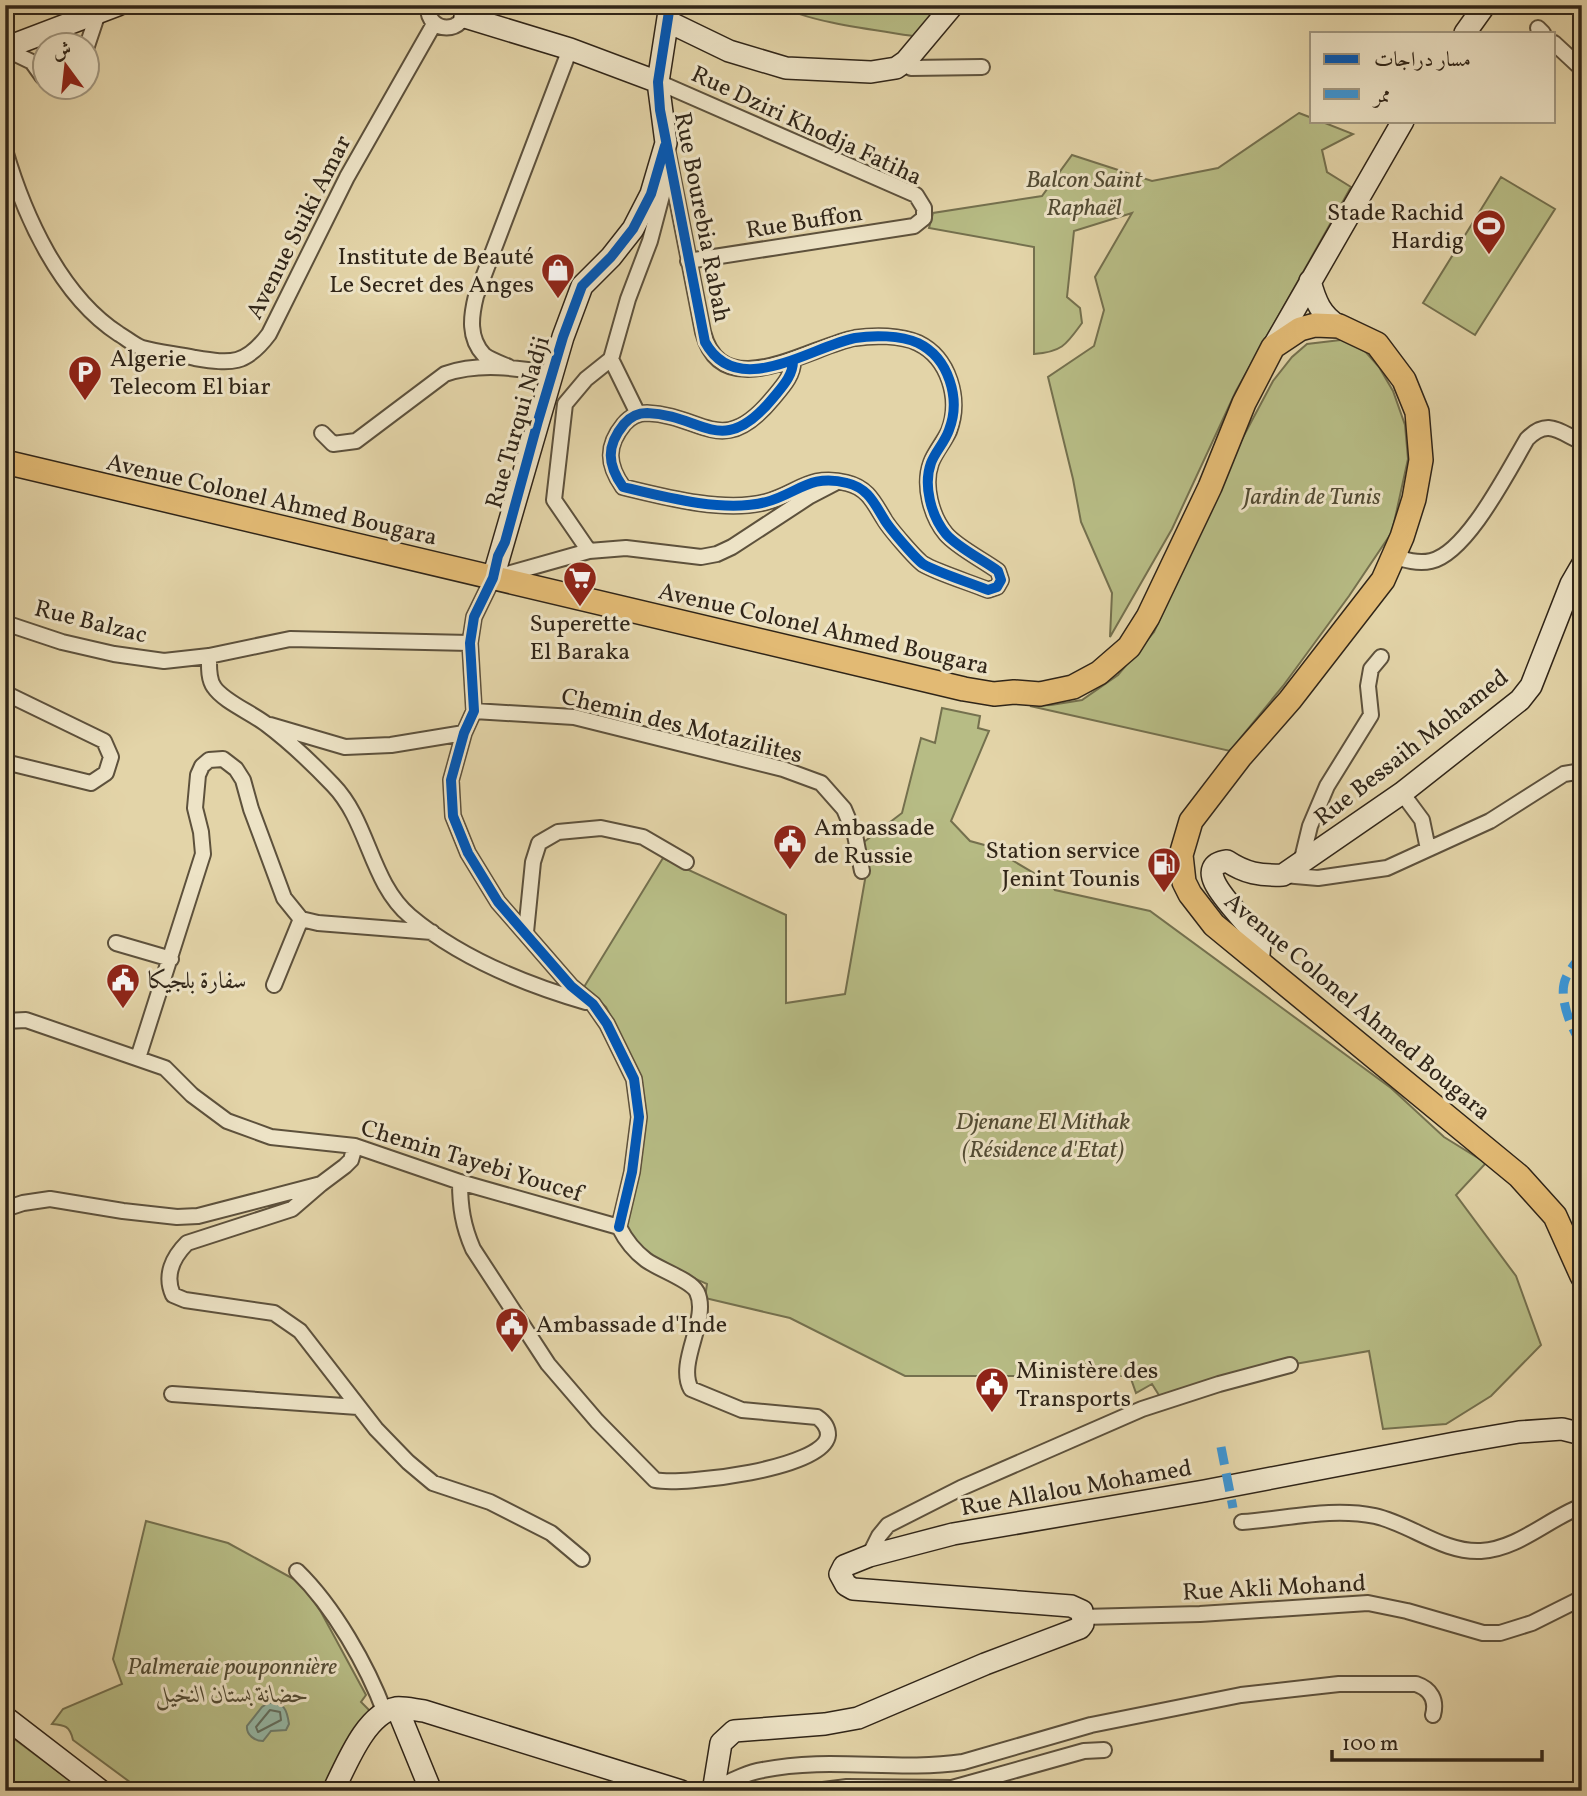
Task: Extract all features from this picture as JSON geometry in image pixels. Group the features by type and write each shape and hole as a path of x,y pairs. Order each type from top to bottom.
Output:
{"main road":[{"name":"Avenue Colonel Ahmed Bougara","path":"5,462 964,690 994,694 1040,694 1073,687 1099,673 1129,647 1148,617 1210,487 1244,403 1273,347 1300,329 1315,325 1339,326 1377,344 1404,380 1417,412 1421,460 1414,499 1402,537 1383,580 1191,821 1181,855 1184,882 1214,925 1519,1176 1555,1216 1582,1276"}],"street":[{"path":"428,5 428,13 434,24 445,29 461,22 465,11 658,82"},
{"path":"669,14 729,51 786,68 871,72 896,68 906,61 953,5"},
{"path":"1466,32 1485,5"},
{"path":"95,32 108,9"},
{"path":"5,48 108,9"},
{"name":"Rue Bourebia Rabah","path":"669,14 658,82 670,166 705,342 725,364 744,369 793,361 855,338 891,337 919,343 940,361 948,373 952,392 953,411 949,430 930,464 930,502 936,519 947,535 998,571 1001,578 999,585 988,590 923,564 884,521 871,497 851,484 839,481"},
{"name":"Avenue Suiki Amar","path":"5,150 15,184 52,261 93,315 140,347 220,362 240,360 257,350 269,334 347,177 434,24"},
{"path":"1556,45 1582,69"},
{"path":"5,48 32,62"},
{"path":"509,367 485,356 474,337 471,318 476,296 570,48"},
{"path":"906,61 911,68 982,67"},
{"name":"Rue Dziri Khodja Fatiha","path":"658,82 916,195 925,208 924,218"},
{"path":"1273,347 1402,122"},
{"name":"Rue Turqui Nadji","path":"619,1227 632,1172 639,1117 634,1079 607,1024 593,1004 570,986 498,902 468,853 453,816 451,780 464,733 474,711 470,643 474,617 493,578 582,286 611,257 633,229 651,194 666,143"},
{"path":"589,551 554,500 565,404 586,379 611,359 628,299 650,241 670,166"},
{"name":"Rue Buffon","path":"688,261 914,226 924,218"},
{"path":"1310,281 1321,310 1339,326"},
{"path":"611,359 638,414"},
{"path":"793,361 789,377 771,401 743,425 733,429 710,430 650,413 638,414 628,419 614,436 611,447 612,468 623,487 654,495 724,505 766,502 812,481 839,481"},
{"path":"322,433 333,444 356,441 445,374 461,369 509,367 553,374"},
{"path":"1393,556 1412,562 1430,562 1457,546 1474,525 1527,439 1536,430 1545,426 1582,442"},
{"path":"493,578 589,551 626,548 692,556 717,554 839,481"},
{"name":"Rue Bessaih Mohamed","path":"1292,869 1402,793 1508,710 1531,686 1571,584 1582,565"},
{"name":"Rue Balzac","path":"5,623 62,642 164,662 209,656 290,639 470,643"},
{"path":"209,656 209,672 214,687 265,723 310,761 342,794 366,838 386,889 408,914 432,932 486,964 539,989 593,1004"},
{"path":"1292,869 1327,786 1371,715 1368,686 1371,669 1381,657"},
{"path":"5,693 104,741 111,757 106,773 91,783 5,762"},
{"name":"Chemin des Motazilites","path":"474,711 573,717 783,769 821,783 844,809 855,835 862,871"},
{"path":"265,723 345,747 391,745 464,733"},
{"path":"138,1058 202,854 201,832 195,808 198,775 202,766 214,759 227,761 243,779 251,809 284,898 301,919 318,923 432,932"},
{"path":"1257,960 1260,950 1258,939 1214,884 1212,870 1217,863 1227,861 1244,872 1266,876 1292,869 1318,878 1387,867 1490,821 1564,774 1582,771"},
{"path":"1402,793 1422,820 1429,849"},
{"path":"526,932 533,862 539,843 558,832 601,828 643,837 686,862"},
{"path":"274,985 301,919"},
{"path":"116,943 171,959"},
{"name":"Chemin Tayebi Youcef","path":"5,1021 26,1020 164,1068 192,1095 227,1121 271,1137 355,1146 460,1182 619,1227"},
{"path":"355,1146 351,1160 340,1172 292,1209 187,1243 175,1258 169,1282 173,1294 185,1300 274,1313 287,1321 300,1331 358,1407 400,1454 433,1482 490,1502 551,1533 582,1559"},
{"path":"460,1182 460,1212 464,1230 473,1249 548,1364 597,1421 654,1480 750,1473 792,1462 822,1446 827,1439 827,1430 817,1417 743,1410 691,1389 686,1376 699,1309 697,1293 690,1285 647,1260 626,1242 619,1227"},
{"path":"5,1209 50,1199 177,1217 198,1216 321,1184"},
{"path":"869,1556 888,1525 961,1488 1142,1409 1290,1365"},
{"path":"172,1394 358,1407"},
{"name":"Rue Allalou Mohamed","path":"1083,1617 1082,1611 1070,1606 853,1589 846,1585 841,1574 842,1568 869,1556 953,1534 1204,1491 1481,1439 1562,1429 1582,1434"},
{"path":"1242,1522 1332,1512 1377,1517 1461,1550 1480,1551 1500,1548 1514,1542 1566,1512 1582,1506"},
{"path":"297,1571 332,1613 391,1711 431,1791"},
{"name":"Rue Akli Mohand","path":"1083,1617 1200,1614 1368,1603 1407,1611 1483,1633 1500,1633 1532,1623 1582,1598"},
{"path":"712,1790 721,1743 734,1731 825,1724 874,1713 974,1668 1080,1628 1083,1617"},
{"path":"712,1790 754,1772 780,1767 837,1764 939,1765 963,1762 1112,1720 1241,1695 1306,1687 1372,1682 1416,1684 1423,1686 1432,1696 1433,1715"},
{"path":"333,1791 362,1737 376,1718 391,1711 424,1710 681,1791"},
{"path":"5,1717 101,1791"},
{"path":"815,1791 847,1787 952,1788 1084,1751 1104,1750"}],"green space":[{"path":"779,5 944,5 919,37 808,17"},
{"name":"Balcon Saint Raphaël","path":"1299,113 1310,117 1310,122 1323,122 1353,134 1322,150 1327,172 1351,187 1236,391 1172,529 1110,637 1112,593 1081,522 1048,377 1094,346 1104,310 1095,277 1132,213 1074,231 1067,297 1080,308 1082,323 1063,346 1034,354 1034,247 929,228 933,213 1042,196 1072,155 1152,181 1218,168"},
{"name":"Stade Rachid Hardig","path":"1501,177 1555,209 1475,335 1423,303"},
{"name":"Jardin de Tunis","path":"1349,339 1364,350 1379,367 1393,391 1405,425 1408,459 1392,532 1283,686 1230,751 1030,706 1082,700 1118,675 1154,632 1241,441 1273,381 1292,357 1307,344"},
{"name":"Djenane El Mithak (Résidence d'Etat)","path":"942,708 980,716 978,728 989,731 951,821 970,841 988,846 1049,882 1055,890 1150,911 1391,1088 1444,1137 1486,1163 1456,1195 1516,1276 1541,1345 1491,1396 1446,1424 1383,1429 1369,1351 1295,1364 1162,1400 1152,1384 1136,1393 1130,1376 905,1376 790,1318 705,1298 707,1284 650,1254 632,1236 626,1224 625,1209 641,1084 606,1007 584,987 663,858 786,915 786,1003 845,994 866,874 860,845 902,813 921,738 935,743"},
{"name":"Palmeraie pouponnière حضانة بستان النخيل","path":"146,1521 228,1543 301,1583 321,1612 366,1695 361,1702 372,1713 332,1791 142,1791 73,1740 66,1727 52,1724 63,1709 122,1684 113,1659"},
{"path":"5,1732 84,1791 5,1791"}],"water":[{"path":"268,1703 278,1703 284,1708 289,1724 286,1730 271,1731 260,1741 250,1735 247,1726"}],"marked path":[{"path":"1582,954 1567,976 1563,991 1574,1032 1582,1044"},
{"path":"1221,1447 1233,1508"}],"cycle path":[{"path":"670,5 658,82 660,110 705,342 719,359 736,368 755,369 775,366 837,343 862,337 903,338 929,350 945,369 950,380 954,405 949,430 929,472 930,500 936,518 946,534 963,549 998,571 1001,580 997,587 988,590 923,564 891,529 870,497 860,488 847,483 823,481 766,502 732,506 694,502 623,487 614,471 611,455 614,440 629,419 647,413 666,415 712,430 725,431 740,427 755,417 780,390 789,376 793,361"},
{"path":"619,1227 632,1172 639,1117 634,1079 607,1024 593,1004 571,986 498,902 468,853 453,816 451,780 464,733 474,711 470,643 474,617 493,578 498,556 505,542 563,337 582,286 611,257 633,229 651,194 665,146"}],"place":[{"name":"Stade Rachid Hardig","path":"1489,256"},
{"name":"Institute de Beauté Le Secret des Anges","path":"558,300"},
{"name":"Algerie Telecom El biar","path":"85,402"},
{"name":"Superette El Baraka","path":"580,608"},
{"name":"Ambassade de Russie","path":"790,871"},
{"name":"Station service Jenint Tounis","path":"1164,894"},
{"name":"سفارة بلجيكا","path":"123,1010"},
{"name":"Ambassade d'Inde","path":"512,1354"},
{"name":"Ministère des Transports","path":"992,1414"}]}
